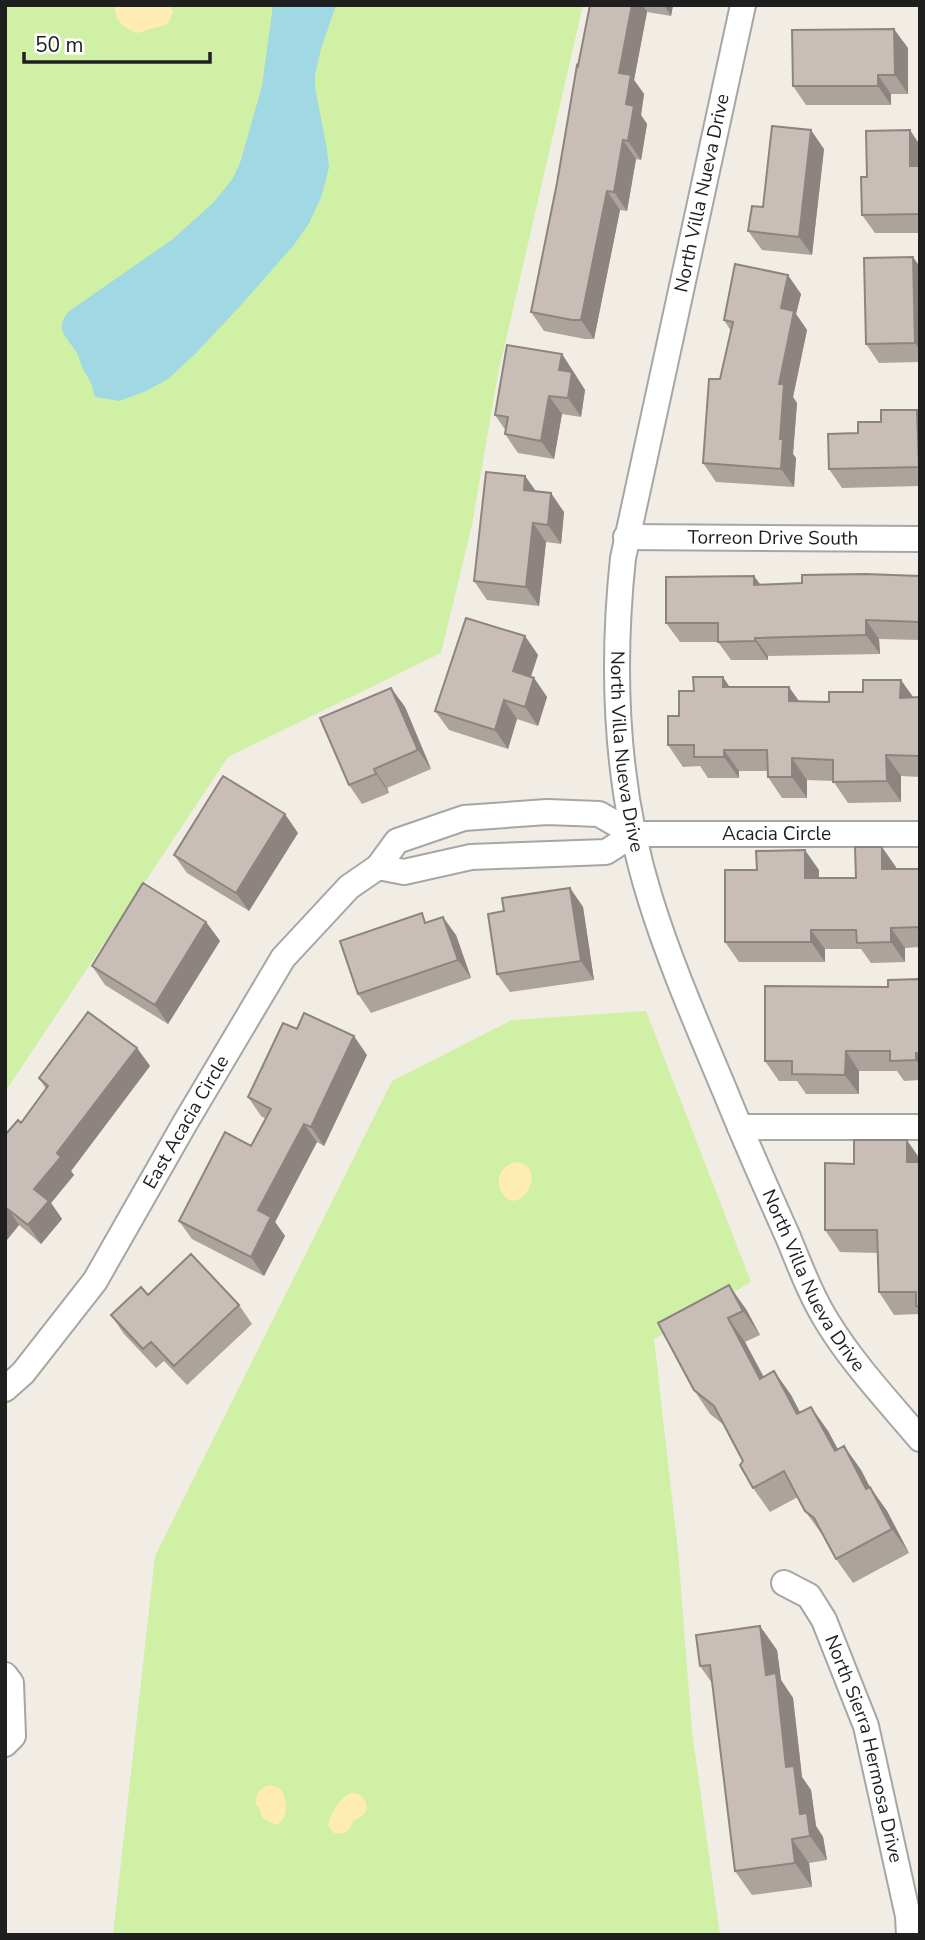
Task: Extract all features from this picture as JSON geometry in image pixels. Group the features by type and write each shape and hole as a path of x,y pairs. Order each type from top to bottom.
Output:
{"street":[{"name":"North Villa Nueva Drive","path":"743,5 626,537 617,644 617,704 623,766 634,834 650,897 673,963 803,1273 826,1321 850,1358 917,1429"},
{"name":"Torreon Drive South","path":"626,537 920,539"},
{"name":"East Acacia Circle","path":"5,1389 23,1373 95,1280 282,958 349,887 378,867 397,841 464,818 547,812 599,814 634,834"},
{"name":"Acacia Circle","path":"634,834 920,834"},
{"path":"378,867 404,872 471,857 606,852 634,834"},
{"path":"740,1127 920,1127"},
{"name":"North Sierra Hermosa Drive","path":"784,1583 809,1596 824,1620 866,1726 912,1922"},
{"path":"5,1675 11,1683 13,1735 5,1744"}],"green space":[{"path":"5,5 583,5 498,374 472,525 441,653 228,757 5,1092"},
{"path":"646,1011 751,1282 654,1339 678,1551 692,1731 720,1935 113,1935 155,1556 392,1081 512,1020"}],"sand":[{"path":"115,5 170,5 173,12 165,25 138,33 121,23 116,15"},
{"path":"515,1162 526,1165 531,1172 531,1180 524,1196 509,1200 502,1193 499,1178 506,1166"},
{"path":"270,1785 281,1789 285,1798 285,1814 276,1825 262,1818 256,1804 259,1792"},
{"path":"351,1793 363,1797 366,1812 353,1821 347,1832 334,1833 328,1826 331,1816 339,1802"}],"water":[{"path":"273,5 336,5 315,75 329,167 321,198 308,225 293,246 196,353 168,379 119,401 96,397 78,355 63,332 64,318 68,312 173,239 213,203 233,178 240,163 262,86"}],"building":[{"path":"590,5 632,5 619,73 631,75 626,104 634,106 628,141 623,140 614,192 607,191 581,320 572,320 531,312"},
{"path":"894,29 895,75 878,75 878,86 793,86 792,30"},
{"path":"772,126 811,130 799,237 748,231 752,206 763,207"},
{"path":"910,130 910,166 920,166 920,214 862,215 861,177 867,177 866,131"},
{"path":"913,257 915,343 866,344 864,258"},
{"path":"735,264 788,275 781,308 794,311 779,384 784,384 781,469 703,463 709,379 720,379 733,322 724,320"},
{"path":"507,345 562,354 559,370 572,372 568,398 549,396 541,441 505,434 508,417 495,415"},
{"path":"881,410 917,410 919,467 829,469 828,434 858,433 858,422 881,422"},
{"path":"486,472 525,476 524,490 551,493 548,525 533,523 526,587 474,581"},
{"path":"802,575 920,576 920,622 866,620 866,635 755,638 755,641 718,642 718,623 666,623 666,577 754,576 754,585 802,583"},
{"path":"466,618 525,636 513,671 534,678 525,707 504,700 495,730 435,711"},
{"path":"693,677 723,677 723,687 789,687 789,701 829,702 829,692 863,692 863,680 901,680 900,698 920,697 920,756 886,755 887,781 833,782 833,760 792,758 792,777 768,777 767,750 724,750 724,757 694,757 694,745 668,745 668,716 679,716 679,691 694,691"},
{"path":"391,688 418,750 374,769 376,774 349,785 320,718"},
{"path":"223,776 285,814 236,893 174,855"},
{"path":"855,847 882,847 882,869 920,869 920,927 891,928 891,942 857,943 856,930 811,930 811,942 725,942 725,870 757,870 756,851 805,850 805,878 856,878"},
{"path":"143,883 206,922 155,1005 92,966"},
{"path":"570,888 581,961 497,974 488,914 504,911 502,898"},
{"path":"422,913 425,923 443,917 458,960 358,994 340,941"},
{"path":"920,979 920,1053 916,1053 916,1060 890,1061 890,1051 846,1051 845,1075 792,1074 792,1061 765,1061 765,986 888,987 888,980"},
{"path":"88,1012 137,1048 57,1153 61,1157 34,1189 49,1201 28,1225 5,1207 5,1135 18,1120 21,1123 48,1086 39,1078"},
{"path":"304,1013 354,1036 311,1127 304,1124 258,1210 271,1217 251,1257 179,1221 225,1132 251,1146 271,1109 248,1097 283,1023 297,1029"},
{"path":"854,1140 907,1140 907,1162 920,1162 920,1306 916,1306 916,1292 879,1292 877,1230 825,1230 825,1163 854,1164"},
{"path":"191,1254 239,1305 174,1366 151,1342 143,1349 111,1315 141,1287 148,1295"},
{"path":"729,1285 743,1311 728,1318 760,1379 774,1371 797,1414 811,1407 835,1451 844,1446 866,1489 870,1487 892,1529 836,1559 814,1518 805,1511 784,1471 753,1488 740,1465 743,1461 714,1406 694,1390 658,1323"},
{"path":"760,1626 766,1675 776,1673 786,1767 794,1766 800,1814 807,1813 810,1836 792,1839 795,1863 735,1871 710,1665 700,1666 696,1635"}]}
